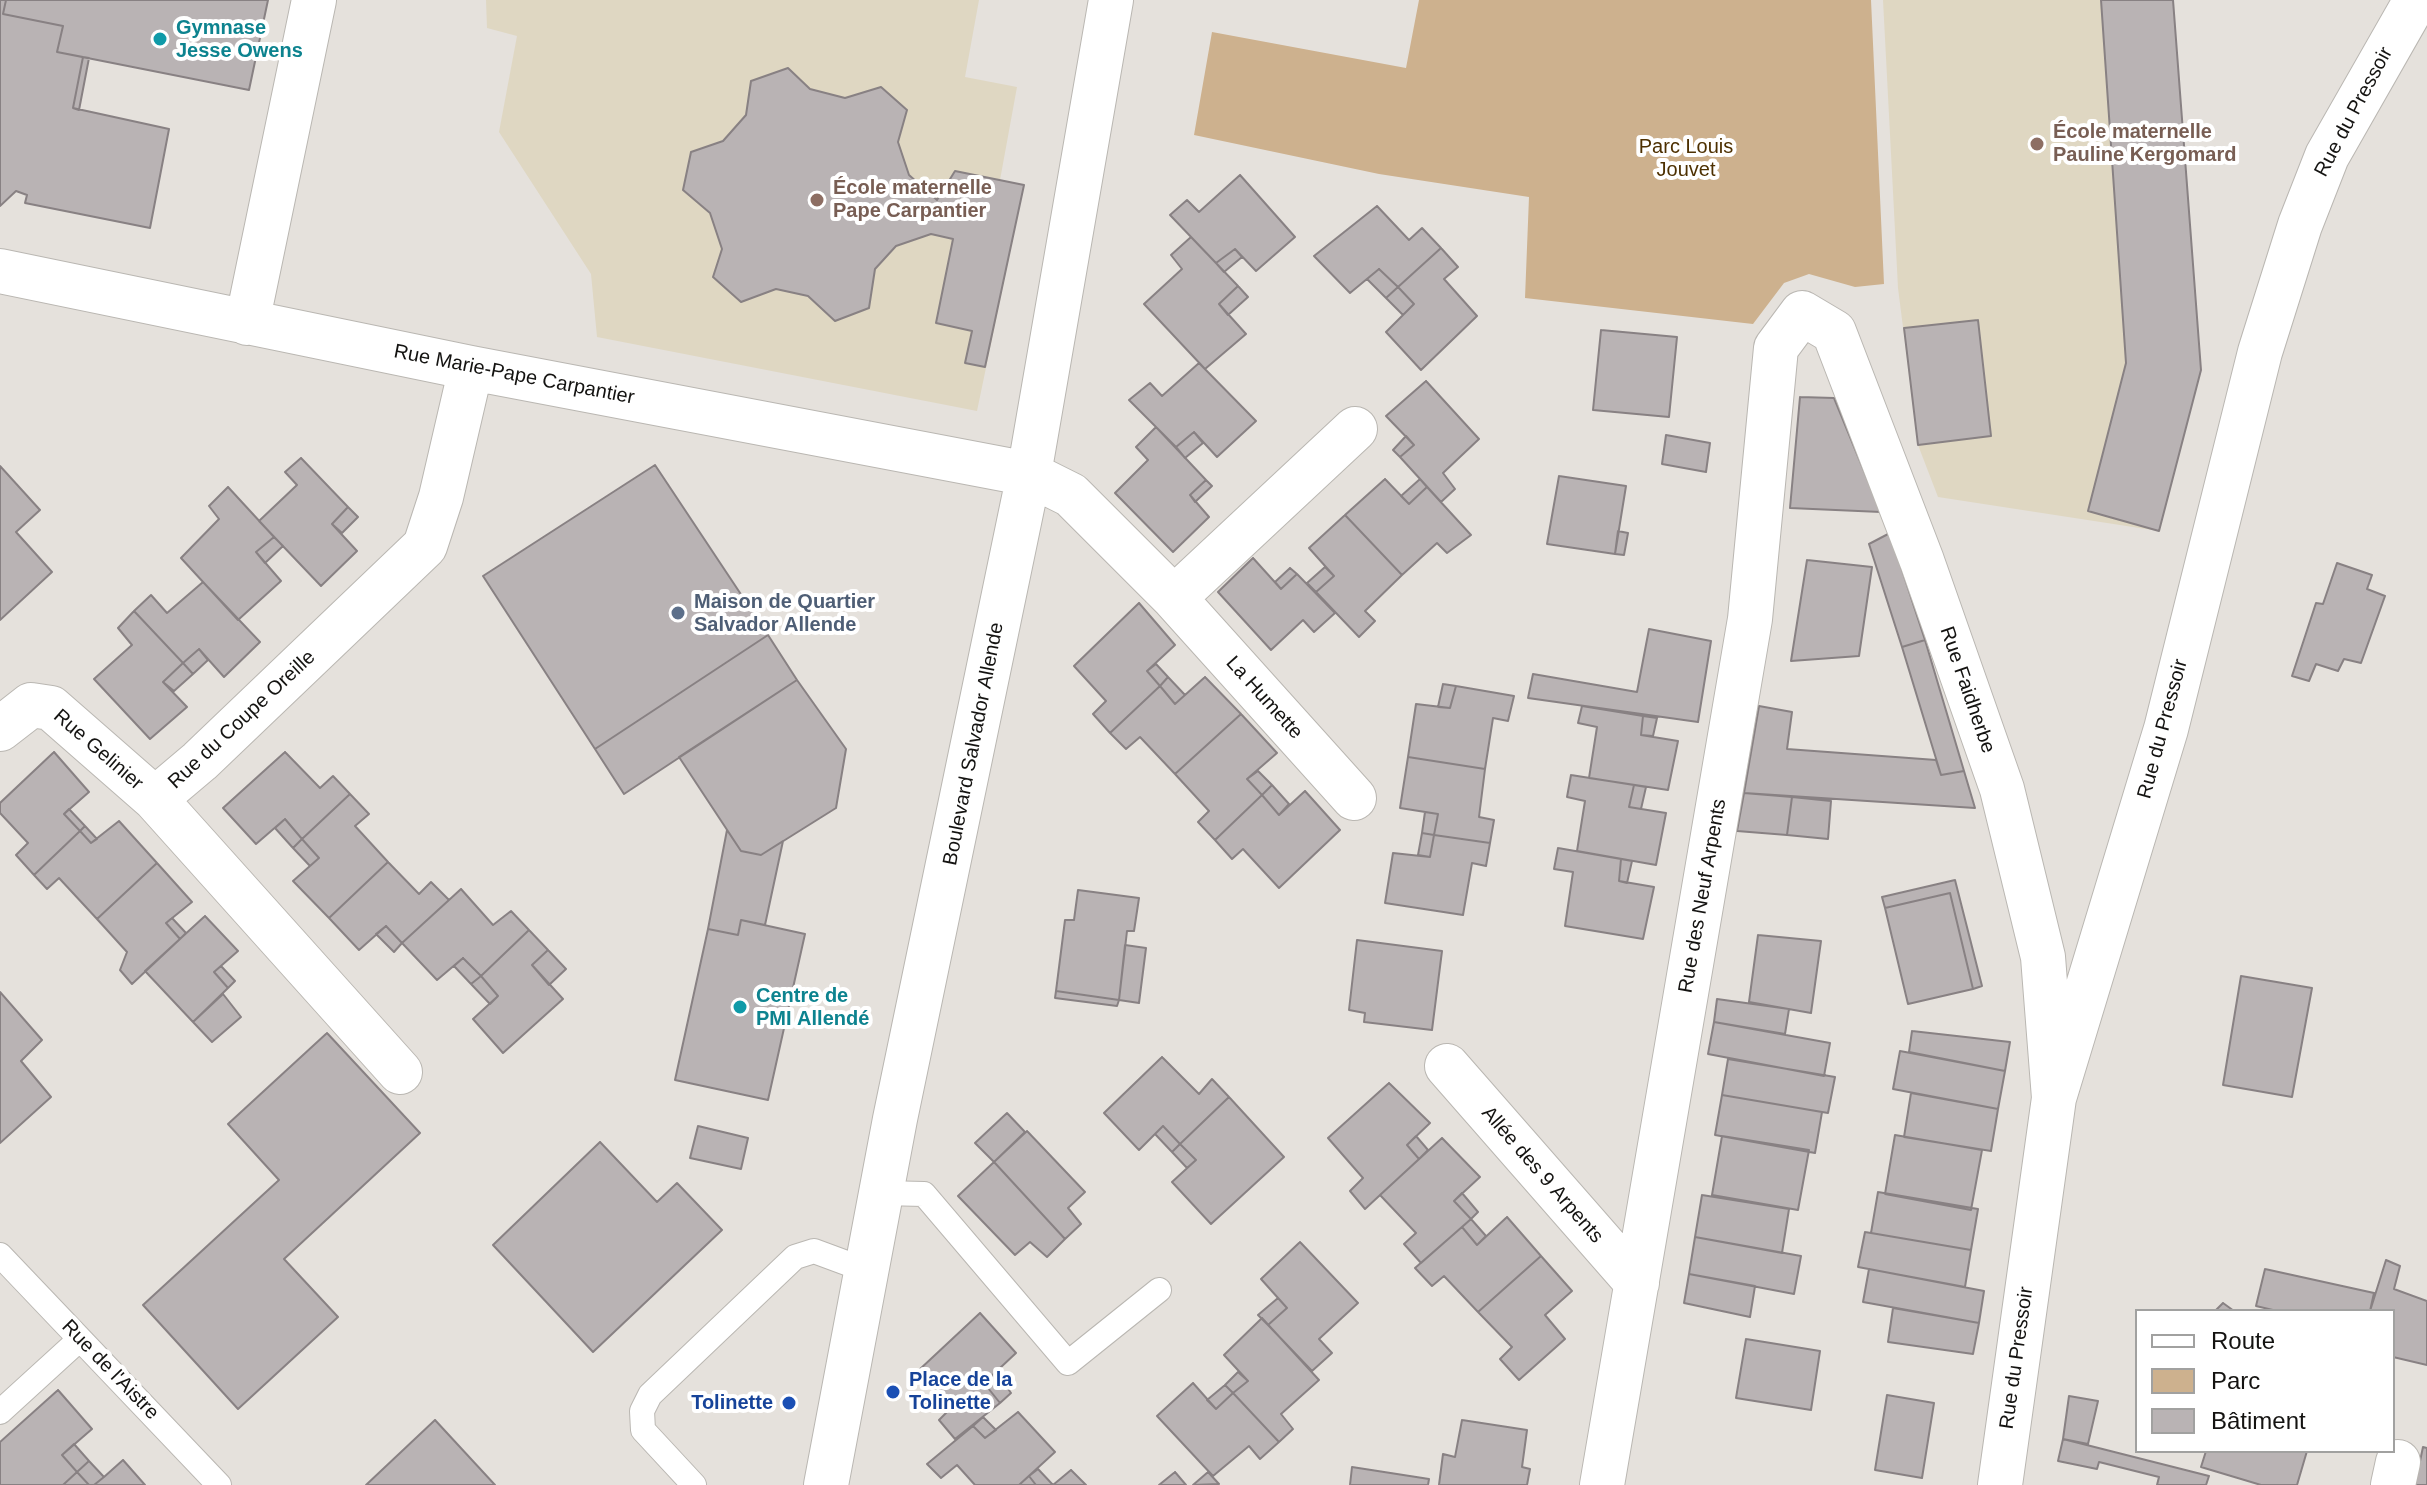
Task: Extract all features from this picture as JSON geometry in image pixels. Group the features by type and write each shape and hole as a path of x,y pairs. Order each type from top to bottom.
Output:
{"street":[{"path":"247,323 314,0"},
{"name":"Boulevard Salvador Allende","path":"826,1485 882,1193 1029,474 1111,0"},
{"name":"Rue du Pressoir","path":"2000,1485 2054,1098 2166,729 2260,352 2300,225 2327,156 2416,0"},
{"name":"Rue Marie-Pape Carpantier","path":"0,271 471,368 1029,474"},
{"name":"Rue Faidherbe","path":"1802,313 1834,332 1922,561 2002,789 2043,957 2054,1098"},
{"name":"Rue des Neuf Arpents","path":"1602,1485 1750,619 1776,348 1802,313"},
{"name":"Rue du Coupe Oreille","path":"400,1072 155,799 212,750 425,546 441,497 471,368"},
{"path":"1174,598 1355,429"},
{"name":"La Humette","path":"1029,474 1071,495 1174,598 1354,798"},
{"name":"Rue Gelinier","path":"0,729 31,705 51,708 155,799"},
{"name":"Allée des 9 Arpents","path":"1447,1066 1637,1283"}],"lane":[{"path":"882,1193 924,1194 1068,1363 1159,1290"},
{"path":"694,1485 643,1430 642,1411 650,1395 795,1257 814,1251 868,1271"},
{"name":"Rue de l'Aistre","path":"0,1255 219,1485"},
{"path":"0,1412 80,1339"}],"shaded area":[{"path":"486,0 979,0 965,77 1017,87 1000,180 1024,185 977,411 597,337 591,274 499,132 517,36 487,28"},
{"name":"École maternelle Pauline Kergomard","path":"1883,0 2173,0 2201,370 2159,531 1938,497 1918,445 1898,288"}],"green space":[{"name":"Parc Louis Jouvet","path":"1419,0 1871,0 1884,284 1855,287 1809,274 1784,283 1753,324 1525,298 1529,197 1379,174 1194,135 1212,32 1406,68"}],"building":[{"path":"0,0 6,0 3,14 63,26 57,52 83,57 73,108 169,129 150,228 25,203 27,195 16,191 0,206"},
{"name":"Gymnase Jesse Owens","path":"6,0 268,0 249,90 57,52 63,26 3,14"},
{"path":"2101,0 2173,0 2201,370 2159,531 2088,511 2126,363"},
{"path":"83,57 89,58 79,110 73,108"},
{"path":"788,68 810,89 845,98 881,87 907,110 898,142 909,175 937,200 955,171 1024,185 985,367 965,363 972,331 936,323 953,239 931,234 896,246 875,269 869,308 835,321 808,296 776,289 741,302 713,277 722,249 710,213 683,190 691,152 723,141 746,115 751,81"},
{"path":"1240,175 1295,237 1256,271 1235,249 1216,263 1170,215 1187,200 1199,212"},
{"path":"1377,206 1409,240 1422,228 1441,248 1398,287 1379,269 1350,293 1314,256"},
{"path":"1191,237 1238,286 1219,304 1246,334 1205,369 1144,304 1182,269 1171,255"},
{"path":"1441,248 1458,267 1444,279 1477,316 1421,370 1386,332 1414,304 1398,287"},
{"path":"1235,249 1242,257 1224,272 1216,263"},
{"path":"1379,269 1398,287 1386,298 1367,279"},
{"path":"1238,286 1248,297 1228,315 1219,304"},
{"path":"1398,287 1414,304 1403,315 1386,298"},
{"path":"1978,320 1991,436 1918,445 1904,328"},
{"path":"1601,330 1677,337 1669,417 1593,410"},
{"path":"1199,363 1256,421 1217,457 1194,432 1176,447 1129,400 1150,383 1162,396"},
{"path":"1426,381 1479,439 1443,473 1455,489 1441,502 1400,457 1414,445 1386,416"},
{"path":"1800,397 1834,398 1881,512 1790,508"},
{"path":"1156,427 1206,480 1190,495 1209,517 1173,552 1115,493 1148,460 1136,447"},
{"path":"1194,432 1203,443 1185,458 1176,447"},
{"path":"1666,435 1710,443 1706,472 1662,464"},
{"path":"1406,436 1414,445 1400,457 1393,450"},
{"path":"301,458 348,507 332,524 357,551 321,586 259,521 297,485 285,472"},
{"path":"655,465 768,635 595,749 483,576"},
{"path":"0,466 40,510 16,532 52,572 0,620"},
{"path":"1559,476 1626,486 1615,554 1547,544"},
{"path":"1385,479 1409,504 1427,487 1471,535 1447,553 1437,543 1402,575 1345,515"},
{"path":"1420,479 1427,487 1409,504 1401,496"},
{"path":"1206,480 1212,486 1195,502 1190,495"},
{"path":"228,487 274,537 256,552 281,581 238,620 181,558 219,519 209,506"},
{"path":"348,507 358,517 342,533 332,524"},
{"path":"1345,515 1402,575 1365,611 1375,621 1359,637 1316,592 1334,576 1309,548"},
{"path":"1618,531 1628,533 1624,555 1615,554"},
{"path":"1890,533 1925,640 1902,647 1869,544"},
{"path":"274,537 283,546 265,563 256,552"},
{"path":"1253,558 1281,589 1297,574 1335,613 1314,632 1303,620 1271,650 1218,592"},
{"path":"1807,560 1872,567 1859,656 1791,661"},
{"path":"2337,563 2372,575 2367,589 2385,596 2361,663 2344,659 2338,671 2316,664 2309,681 2292,676 2316,603 2323,604"},
{"path":"1325,567 1334,576 1316,592 1307,583"},
{"path":"1290,568 1297,574 1281,589 1275,582"},
{"path":"203,582 260,642 224,677 199,649 183,663 134,611 151,595 167,613"},
{"path":"1139,603 1175,645 1147,671 1160,686 1110,733 1093,714 1106,701 1074,666"},
{"path":"134,611 183,663 163,682 187,707 150,739 94,679 132,645 118,628"},
{"path":"1649,629 1711,641 1698,722 1528,698 1533,674 1637,692"},
{"path":"768,635 797,680 624,794 595,749"},
{"path":"1925,640 1964,771 1941,775 1902,647"},
{"path":"199,649 208,660 193,674 183,663"},
{"path":"183,663 193,674 174,691 163,682"},
{"path":"1156,664 1168,677 1160,686 1147,671"},
{"path":"1168,677 1185,695 1175,704 1160,686"},
{"path":"1205,677 1241,714 1175,774 1140,737 1126,749 1110,733 1160,686 1175,704"},
{"path":"797,680 846,749 836,808 761,855 741,851 679,757"},
{"path":"1443,684 1456,686 1450,708 1438,707"},
{"path":"1456,686 1514,696 1508,721 1493,718 1485,769 1408,757 1416,704 1450,708"},
{"path":"1582,706 1643,716 1641,735 1678,741 1668,790 1589,778 1597,727 1578,723"},
{"path":"1759,706 1792,712 1787,749 1936,760 1941,775 1964,771 1975,808 1744,793"},
{"path":"1241,714 1277,753 1247,779 1262,795 1215,840 1198,822 1209,811 1175,774"},
{"path":"1643,716 1657,718 1653,736 1641,735"},
{"path":"54,752 89,792 64,814 80,831 34,875 16,855 28,843 0,813 0,803"},
{"path":"285,752 320,788 333,776 350,794 302,839 285,819 256,844 223,808"},
{"path":"1408,757 1485,769 1479,817 1494,820 1490,843 1434,835 1438,814 1400,808"},
{"path":"1258,771 1272,785 1262,795 1247,779"},
{"path":"1571,775 1634,785 1629,807 1666,813 1656,865 1577,851 1585,801 1567,797"},
{"path":"1272,785 1289,804 1279,815 1262,795"},
{"path":"1634,785 1646,787 1641,809 1629,807"},
{"path":"1305,791 1340,830 1279,888 1243,849 1232,859 1215,840 1262,795 1279,815"},
{"path":"1744,793 1792,797 1787,835 1737,831"},
{"path":"350,794 369,814 355,826 388,862 329,918 293,881 319,858 302,839"},
{"path":"1792,797 1831,801 1828,839 1787,835"},
{"path":"69,809 85,826 80,831 64,814"},
{"path":"1425,812 1438,814 1434,835 1422,833"},
{"path":"285,819 302,839 293,848 275,828"},
{"path":"119,821 157,863 97,919 59,878 47,889 34,875 80,831 91,843"},
{"path":"85,826 97,839 91,843 80,831"},
{"path":"727,830 741,851 761,855 783,841 765,925 741,920 738,935 708,929"},
{"path":"1422,833 1434,835 1430,857 1418,855"},
{"path":"1434,835 1490,843 1486,866 1472,863 1463,915 1385,903 1393,853 1430,857"},
{"path":"302,839 319,858 310,866 293,848"},
{"path":"1558,848 1621,859 1619,881 1654,887 1643,939 1565,926 1573,872 1554,869"},
{"path":"1621,859 1632,861 1627,883 1619,881"},
{"path":"388,862 419,894 431,882 449,900 402,943 386,926 359,950 329,918"},
{"path":"157,863 192,902 166,923 180,939 132,984 120,970 127,952 97,919"},
{"path":"1955,880 1982,986 1973,989 1950,893 1885,908 1882,897"},
{"path":"461,889 493,925 511,911 529,930 481,976 463,958 437,980 402,943"},
{"path":"1078,890 1139,898 1134,931 1127,931 1119,1000 1056,991 1065,920 1074,920"},
{"path":"1950,893 1973,989 1908,1004 1885,908"},
{"path":"205,916 238,951 214,972 228,988 193,1022 145,971"},
{"path":"172,918 186,933 180,939 166,923"},
{"name":"Centre de PMI Allendé","path":"741,920 805,934 768,1100 675,1080 708,929 738,935"},
{"path":"386,926 402,943 394,952 376,934"},
{"path":"529,930 548,950 532,965 563,999 503,1053 473,1019 498,996 481,976"},
{"path":"1758,935 1821,941 1811,1013 1749,1002"},
{"path":"1357,940 1442,951 1432,1030 1364,1022 1365,1013 1349,1010"},
{"path":"1125,945 1146,948 1139,1003 1119,1000"},
{"path":"548,950 566,969 549,985 532,965"},
{"path":"463,958 481,976 471,984 454,966"},
{"path":"221,966 235,981 228,988 214,972"},
{"path":"481,976 498,996 490,1004 471,984"},
{"path":"2241,976 2312,988 2292,1097 2223,1085"},
{"path":"1056,991 1119,1000 1117,1006 1055,998"},
{"path":"0,992 42,1040 21,1061 51,1097 0,1143"},
{"path":"223,994 241,1017 212,1042 193,1022"},
{"path":"1717,999 1789,1009 1785,1034 1714,1022"},
{"path":"1714,1022 1830,1043 1824,1076 1708,1054"},
{"path":"1912,1031 2010,1042 2005,1071 1909,1052"},
{"path":"327,1033 420,1133 284,1259 338,1317 238,1409 143,1305 279,1180 228,1124"},
{"path":"1900,1051 2005,1071 1998,1109 1893,1089"},
{"path":"1162,1057 1199,1094 1212,1079 1229,1097 1180,1144 1163,1126 1139,1150 1104,1113"},
{"path":"1728,1059 1835,1077 1828,1113 1722,1095"},
{"path":"1389,1083 1430,1123 1407,1145 1419,1159 1365,1209 1350,1191 1363,1178 1328,1138"},
{"path":"1911,1093 1998,1109 1991,1151 1904,1137"},
{"path":"1722,1095 1822,1112 1815,1153 1715,1135"},
{"path":"1229,1097 1284,1157 1211,1224 1172,1182 1196,1160 1180,1144"},
{"path":"1007,1113 1025,1132 994,1162 975,1143"},
{"path":"698,1126 748,1138 741,1169 690,1158"},
{"path":"1163,1126 1180,1144 1172,1152 1155,1134"},
{"path":"1027,1131 1085,1192 1068,1208 1081,1224 1065,1239 994,1162"},
{"path":"1895,1135 1982,1150 1971,1210 1885,1194"},
{"path":"1416,1136 1428,1150 1419,1159 1407,1145"},
{"path":"1722,1136 1809,1150 1798,1210 1712,1195"},
{"path":"1442,1138 1480,1177 1454,1201 1471,1219 1421,1263 1404,1244 1416,1233 1380,1195"},
{"path":"600,1142 657,1202 677,1183 722,1230 593,1352 493,1245"},
{"path":"1180,1144 1196,1160 1187,1168 1172,1152"},
{"path":"994,1162 1065,1239 1047,1257 1030,1242 1015,1255 958,1196"},
{"path":"1878,1192 1978,1209 1971,1250 1871,1233"},
{"path":"1462,1193 1478,1212 1471,1219 1454,1201"},
{"path":"1702,1195 1789,1209 1782,1253 1695,1237"},
{"path":"1507,1217 1541,1256 1478,1312 1444,1276 1432,1286 1415,1268 1462,1227 1477,1245"},
{"path":"1471,1219 1486,1236 1477,1245 1462,1227"},
{"path":"1865,1232 1971,1250 1965,1287 1858,1267"},
{"path":"1695,1237 1801,1256 1794,1294 1689,1274"},
{"path":"1300,1242 1358,1303 1319,1339 1332,1353 1312,1371 1268,1325 1287,1308 1261,1279"},
{"path":"1541,1256 1572,1291 1545,1315 1565,1339 1519,1380 1500,1359 1512,1347 1478,1312"},
{"path":"2386,1260 2400,1266 2394,1289 2427,1301 2427,1365 2395,1357 2395,1309 2371,1309"},
{"path":"1869,1269 1984,1291 1979,1323 1863,1302"},
{"path":"2265,1269 2374,1293 2370,1309 2269,1309 2256,1306"},
{"path":"1689,1274 1755,1286 1750,1317 1684,1303"},
{"path":"1278,1298 1287,1308 1268,1325 1258,1315"},
{"path":"2223,1303 2231,1309 2217,1309"},
{"path":"1893,1308 1979,1323 1973,1354 1888,1342"},
{"path":"980,1313 1016,1353 984,1383 1000,1403 955,1439 939,1420 952,1407 919,1370"},
{"path":"1262,1318 1319,1380 1281,1414 1293,1429 1279,1442 1233,1393 1248,1381 1224,1355"},
{"path":"1746,1339 1820,1351 1811,1410 1736,1398"},
{"path":"1238,1372 1248,1381 1233,1393 1225,1385"},
{"path":"997,1373 1011,1393 1000,1403 984,1383"},
{"path":"1193,1383 1216,1409 1233,1393 1279,1442 1260,1459 1249,1446 1213,1476 1157,1416"},
{"path":"1225,1385 1233,1393 1216,1409 1207,1400"},
{"path":"58,1390 92,1429 62,1455 77,1472 63,1485 0,1485 0,1442"},
{"path":"1887,1395 1934,1403 1922,1478 1875,1470"},
{"path":"2069,1396 2098,1401 2088,1444 2063,1439"},
{"path":"1018,1412 1055,1452 1019,1485 975,1485 957,1465 941,1478 927,1464 973,1426 985,1438"},
{"path":"983,1417 996,1430 985,1438 973,1426"},
{"path":"435,1420 495,1485 366,1485"},
{"path":"1462,1420 1527,1430 1522,1467 1530,1469 1527,1485 1439,1485 1443,1454 1455,1457"},
{"path":"2063,1439 2209,1476 2206,1485 2157,1485 2159,1477 2099,1462 2097,1469 2058,1461"},
{"path":"74,1444 89,1461 77,1472 62,1455"},
{"path":"2423,1447 2427,1448 2427,1485 2415,1485"},
{"path":"2205,1453 2306,1453 2297,1485 2261,1485 2201,1467"},
{"path":"123,1460 145,1485 94,1485 104,1477"},
{"path":"89,1461 104,1477 94,1485 89,1485 77,1472"},
{"path":"1352,1467 1429,1479 1428,1485 1350,1485"},
{"path":"1038,1469 1053,1485 1036,1485 1029,1476"},
{"path":"1071,1470 1086,1485 1053,1485"},
{"path":"77,1472 89,1485 63,1485"},
{"path":"1175,1472 1186,1485 1159,1485"},
{"path":"1208,1472 1219,1484 1193,1485"},
{"path":"1029,1476 1036,1485 1019,1485"}],"place":[{"name":"Gymnase Jesse Owens","path":"160,39"},
{"name":"École maternelle Pauline Kergomard","path":"2037,144"},
{"name":"École maternelle Pape Carpantier","path":"817,200"},
{"name":"Maison de Quartier Salvador Allende","path":"678,613"},
{"name":"Centre de PMI Allendé","path":"740,1007"},
{"name":"Place de la Tolinette","path":"893,1392"},
{"name":"Tolinette","path":"789,1403"}]}
